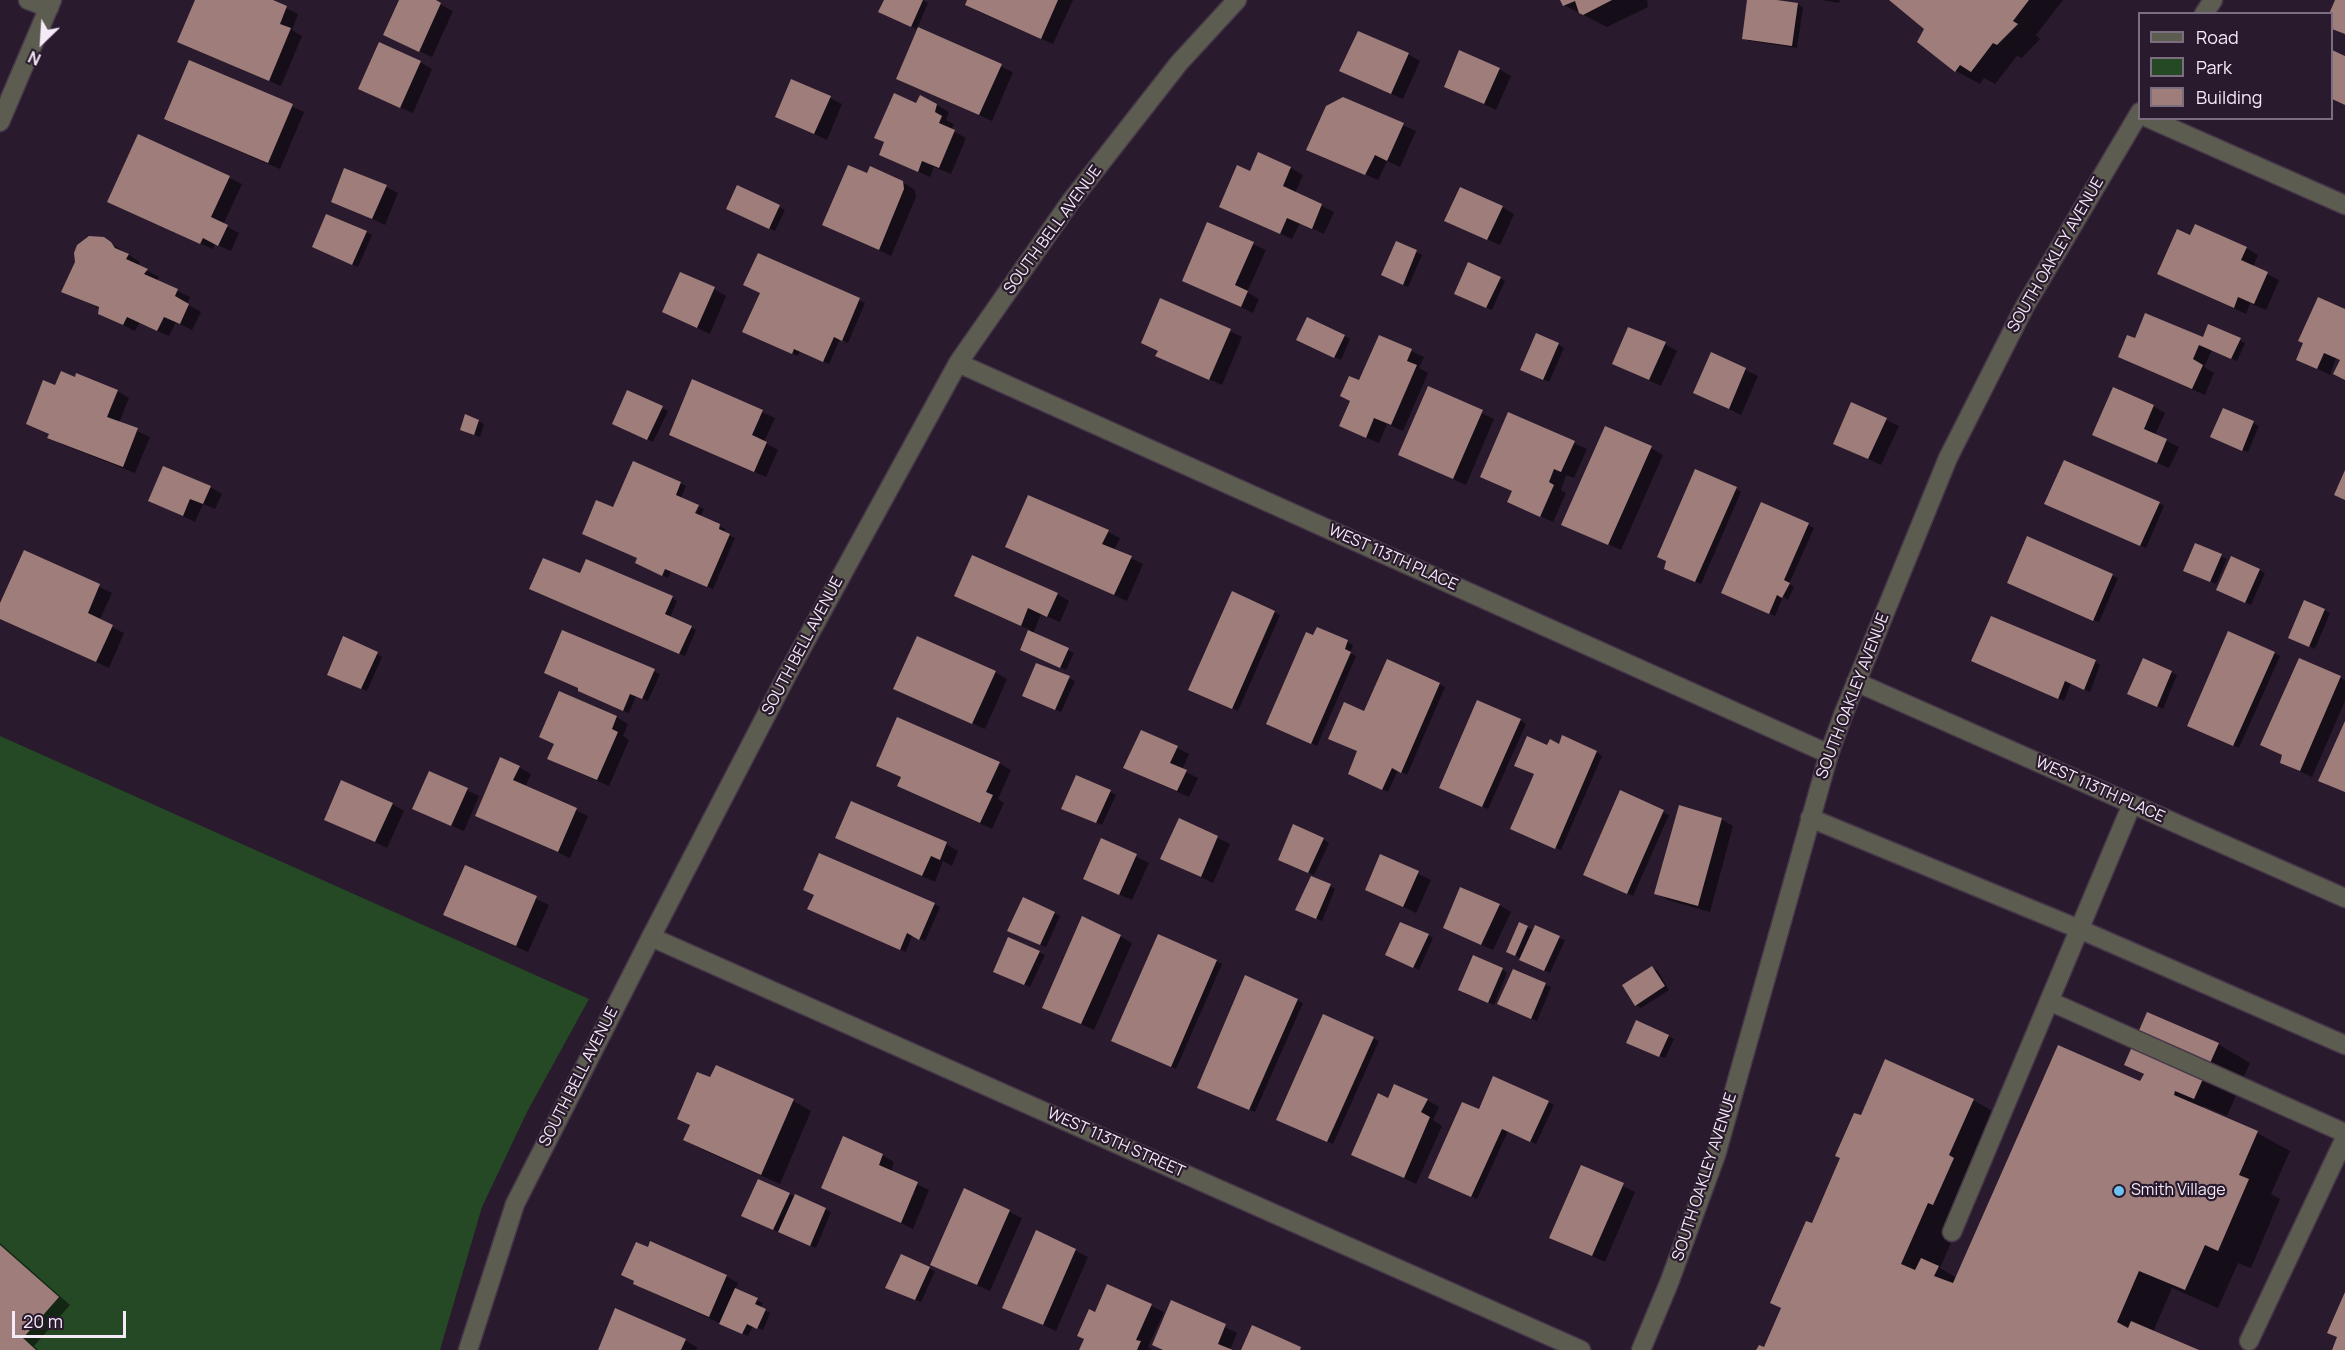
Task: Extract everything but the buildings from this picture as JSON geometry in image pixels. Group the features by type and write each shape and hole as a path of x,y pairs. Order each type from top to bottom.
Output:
{"street":[{"path":"0,122 51,4 28,0"},
{"name":"SOUTH BELL AVENUE","path":"468,1350 515,1204 787,675 958,363 1071,201 1179,63 1237,0"},
{"name":"SOUTH OAKLEY AVENUE","path":"1641,1350 1669,1283 1716,1155 1810,818 1829,754 1856,682 1948,458 2025,306 2138,120"},
{"path":"2152,120 2345,205"},
{"name":"WEST 113TH PLACE","path":"958,363 1829,754"},
{"name":"WEST 113TH PLACE","path":"1856,682 2345,898"},
{"path":"1952,1232 2132,804"},
{"path":"1810,818 2079,928 2345,1045"},
{"name":"WEST 113TH STREET","path":"651,937 1581,1350"},
{"path":"2049,1001 2345,1133"},
{"path":"2249,1341 2345,1138"}],"green space":[{"path":"0,736 589,999 527,1112 482,1207 440,1350 0,1350"}],"place":[{"name":"Smith Village","path":"2119,1191"}]}
